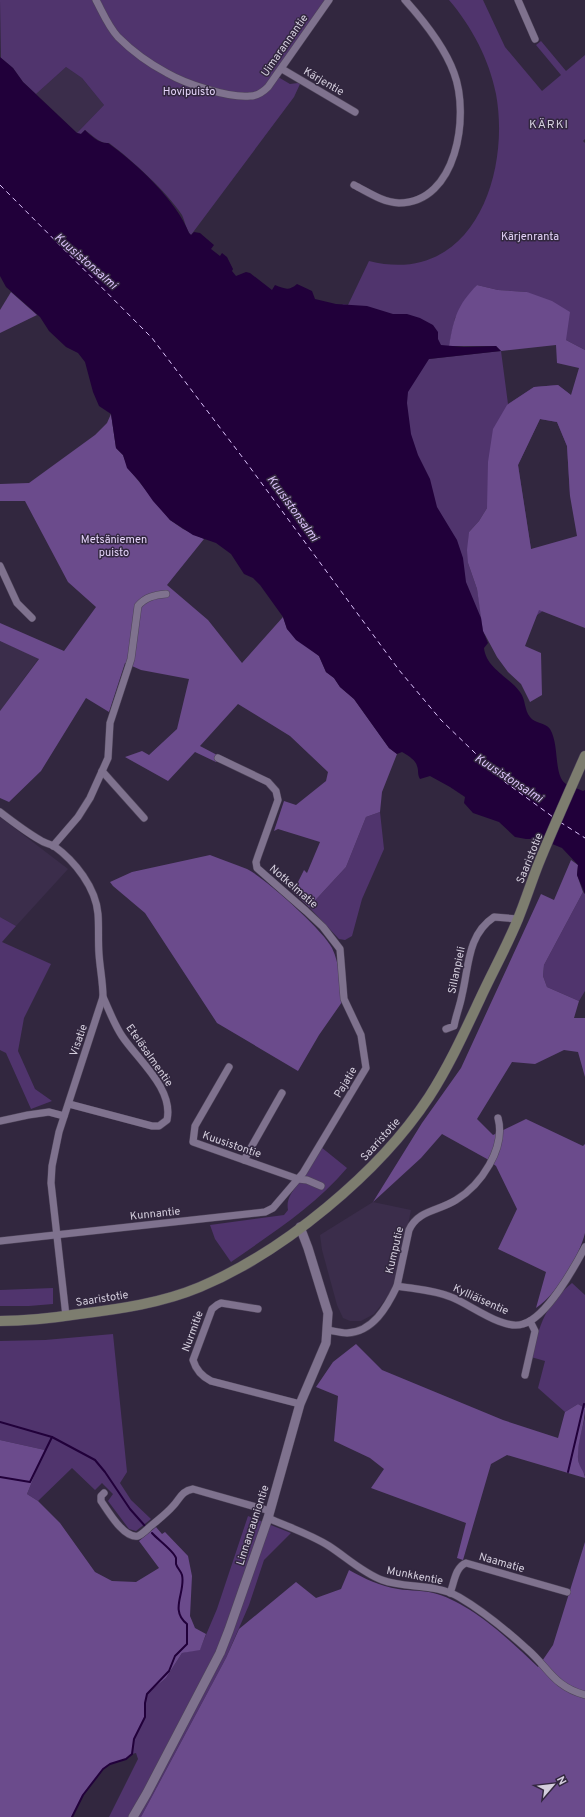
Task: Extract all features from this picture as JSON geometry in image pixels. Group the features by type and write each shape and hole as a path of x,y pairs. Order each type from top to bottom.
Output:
{"main road":[{"name":"Saaristotie","path":"0,1321 31,1320 120,1309 162,1300 199,1287 245,1264 300,1227 330,1204 365,1173 392,1146 430,1096 463,1037 518,920 538,865 585,756"}],"street":[{"name":"Uimarannantie","path":"96,0 109,26 120,39 152,64 169,74 212,91 250,96 263,91 282,68 329,0"},
{"path":"354,185 389,202 407,202 422,197 435,188 444,177 457,143 461,108 454,73 430,32 405,0"},
{"path":"518,0 535,39"},
{"name":"Kärjentie","path":"282,68 355,112"},
{"path":"0,566 17,603 32,618"},
{"path":"54,846 78,817 90,798 108,758 110,723 131,659 138,606 142,600 157,595 166,594"},
{"name":"Notkelmatie","path":"218,758 268,782 273,786 278,800 258,856 257,868 306,910 335,942"},
{"path":"102,772 144,818"},
{"name":"Visatie","path":"0,812 12,822 42,841 54,846 73,863 80,872 96,905 98,915 99,956 103,980 102,997 64,1116 52,1166 51,1184 66,1316"},
{"name":"Sillanpieli","path":"446,1029 454,1026 462,996 470,948 476,936 489,920 494,917 518,920"},
{"name":"Pajatie","path":"298,1179 366,1068 361,1035 344,999 340,949 335,942"},
{"name":"Eteläsalmentie","path":"68,1104 152,1126 159,1126 167,1120 169,1112 167,1100 139,1056 121,1034 102,997"},
{"name":"Kuusistontie","path":"229,1067 195,1126 193,1142 321,1186"},
{"path":"244,1160 282,1093"},
{"path":"0,1121 28,1114 49,1112 64,1116"},
{"name":"Kumputie","path":"397,1286 409,1230 412,1223 421,1215 457,1200 481,1177 496,1152 500,1129 498,1118"},
{"name":"Kunnantie","path":"0,1241 265,1212 273,1208 298,1179"},
{"name":"Linnanrauniontie","path":"133,1817 220,1653 269,1514 300,1404 323,1355 328,1330 328,1313 300,1227"},
{"path":"525,1375 535,1331 530,1321 543,1310 567,1279 585,1247"},
{"path":"328,1330 346,1333 362,1330 371,1324 383,1311 397,1286"},
{"name":"Kylliäisentie","path":"397,1286 451,1297 506,1323 515,1325 530,1321"},
{"name":"Nurmitie","path":"258,1309 221,1303 212,1309 193,1360 195,1365 202,1376 211,1381 300,1404"},
{"name":"Munkkentie","path":"104,1493 101,1496 101,1501 123,1530 127,1534 133,1536 138,1536 160,1519 173,1506 183,1492 193,1489 269,1514 328,1546 373,1576 384,1581 450,1593 475,1608 527,1649 554,1679 563,1686 585,1695"},
{"name":"Naamatie","path":"450,1593 458,1569 466,1563 567,1592"}],"shaded area":[{"path":"66,67 82,78 104,105 77,133 36,94"},
{"path":"0,641 39,658 0,711"},
{"path":"0,817 68,869 16,926 0,917"},
{"path":"373,1202 411,1210 396,1286 374,1314 361,1321 350,1321 343,1318 337,1305 322,1250 320,1235"}],"green space":[{"name":"Hovipuisto","path":"0,0 326,0 273,74 290,84 300,84 294,97 191,235 182,215 167,196 128,158 109,143 99,141 85,130 81,134 77,133 104,105 82,78 66,67 36,94 23,82 13,68 1,58"},
{"name":"Kärjenranta","path":"449,0 483,0 505,47 542,91 561,75 536,45 541,41 566,71 585,55 585,139 583,141 585,143 585,350 566,340 527,292 498,290 477,285 455,318 449,346 408,351 342,304 348,305 369,261 404,265 434,257 458,241 476,218 489,190 497,158 499,126 496,94 489,68 472,32"},
{"path":"477,285 498,290 527,292 552,301 570,312 566,340 585,350 585,628 539,610 525,646 541,653 542,695 530,702 521,684 508,672 497,657 483,631 477,589 468,563 467,550 469,532 479,521 487,508 488,462 493,429 507,405 534,387 558,385 571,395 579,368 557,363 556,345 501,351 496,346 449,346 457,312 470,292","holes":["540,419 557,422 567,446 570,496 577,536 531,549 518,465"]},
{"path":"11,292 37,315 0,333 0,310"},
{"path":"501,351 508,404 534,387 558,385 576,399 570,496 567,446 557,422 540,419 518,465 531,549 583,583 527,622 487,508 479,521 469,532 468,563 477,589 485,635 327,391 429,359"},
{"name":"Metsäniemen puisto","path":"111,414 116,448 123,455 128,468 170,520 183,529 204,539 167,585 208,620 242,663 283,617 287,629 319,656 326,672 334,678 340,687 354,699 389,748 397,754 382,792 380,812 366,817 346,867 309,907 291,890 298,882 304,870 307,873 320,842 278,829 274,831 284,801 296,805 326,781 328,772 290,736 238,704 200,746 219,756 216,762 195,752 168,781 125,757 142,751 149,755 177,729 189,679 141,670 125,663 109,712 86,698 41,771 9,802 0,798 0,711 39,659 0,641 0,623 64,651 96,607 68,582 25,501 0,501 0,484 29,483 95,435 107,423"},
{"path":"380,812 384,849 362,899 352,936 345,940 339,939 309,907 346,867 366,817"},
{"path":"210,855 247,869 266,882 293,905 318,930 327,940 335,954 342,1002 319,1035 298,1071 217,1023 145,913 110,882 132,872"},
{"path":"571,860 578,865 577,875 583,892 544,965 543,976 547,987 579,1001 574,1018 585,1018 585,1077 578,1052 564,1050 535,1064 512,1062 477,1119 493,1135 526,1119 583,1146 585,1144 585,1233 578,1253 566,1274 552,1294 536,1308 546,1272 498,1249 517,1209 496,1166 487,1159 442,1134 421,1158 373,1202 422,1123 461,1068 541,894 554,900"},
{"path":"583,892 585,894 585,991 579,1001 547,987 543,976 544,965"},
{"path":"0,917 16,926 2,942 51,964 24,1018 18,1051 35,1089 52,1101 31,1109 6,1053 0,1050"},
{"path":"321,1147 347,1168 307,1207 231,1262 215,1239 210,1225 284,1215 288,1210 291,1194 304,1177"},
{"path":"572,1283 585,1295 585,1408 578,1404 565,1412 538,1388 545,1361 531,1357 541,1325 549,1308 555,1299"},
{"path":"53,1288 53,1304 0,1306 0,1290"},
{"path":"113,1334 127,1472 120,1483 131,1500 151,1519 136,1531 129,1529 108,1501 113,1494 102,1483 95,1490 72,1468 38,1501 27,1494 45,1450 0,1440 0,1341 45,1340"},
{"path":"356,1344 382,1370 503,1420 558,1438 565,1412 578,1404 585,1408 578,1459 585,1478 507,1455 491,1464 463,1560 457,1558 466,1523 371,1488 384,1469 370,1458 334,1441 338,1396 316,1387 333,1362"},
{"path":"585,1417 585,1475 579,1462 578,1447"},
{"path":"0,1440 45,1450 27,1494 38,1501 60,1523 95,1572 112,1581 136,1582 159,1568 139,1541 156,1527 162,1534 165,1532 188,1556 192,1576 190,1616 195,1628 206,1634 200,1650 182,1653 166,1678 147,1694 145,1703 145,1717 134,1739 132,1754 126,1759 110,1764 103,1769 83,1795 72,1817 0,1817"},
{"path":"248,1516 291,1533 264,1560 249,1605 226,1658 141,1817 109,1817 138,1759 136,1753 132,1754 134,1739 145,1717 145,1703 147,1694 166,1678 182,1653 200,1649 217,1609"},
{"path":"585,1542 585,1817 141,1817 226,1658 239,1629 296,1582 316,1598 341,1589 349,1570 385,1586 437,1594 451,1599 478,1615 504,1635 538,1667 553,1645"}],"water":[{"name":"Kuusistonsalmi","path":"0,57 13,68 23,82 77,133 81,134 85,130 99,141 108,143 143,172 175,208 189,233 191,235 194,232 200,233 214,245 211,249 220,256 222,253 227,257 233,269 232,271 236,276 246,272 250,273 272,290 275,285 287,289 292,288 297,284 312,291 315,299 336,304 367,306 393,314 407,314 420,318 433,325 438,332 438,339 441,345 464,347 496,346 501,351 429,359 408,392 407,403 411,434 418,455 430,479 437,507 457,540 463,558 466,582 481,618 483,631 488,643 484,648 486,655 493,667 520,692 530,717 550,729 555,744 559,774 562,780 570,786 583,791 585,790 585,894 577,875 578,865 562,848 540,839 515,837 499,822 473,813 464,803 465,797 450,787 430,776 420,779 415,762 402,752 397,754 389,748 354,699 340,687 334,678 326,672 319,656 296,640 287,629 283,617 260,585 253,578 244,574 231,554 216,543 193,535 170,520 127,468 123,455 116,448 111,414 99,406 93,392 85,362 78,353 66,347 49,331 40,317 6,287 0,276"}],"waterway":[{"path":"568,1472 584,1404"},
{"path":"0,1422 52,1437 95,1460 130,1509 145,1526"},
{"path":"0,1477 30,1482 52,1437"},
{"path":"72,1817 83,1795 103,1769 110,1764 126,1759 132,1754 134,1739 145,1717 145,1703 147,1694 169,1671 175,1656 187,1644 187,1624 179,1613 179,1601 183,1581 182,1575 176,1564 175,1555 152,1533"}],"ferry route":[{"path":"0,185 152,338 246,462 399,670 441,720 505,782 553,817"},
{"path":"560,822 585,838"}],"district":[{"name":"KÄRKI","path":"549,124"}]}
